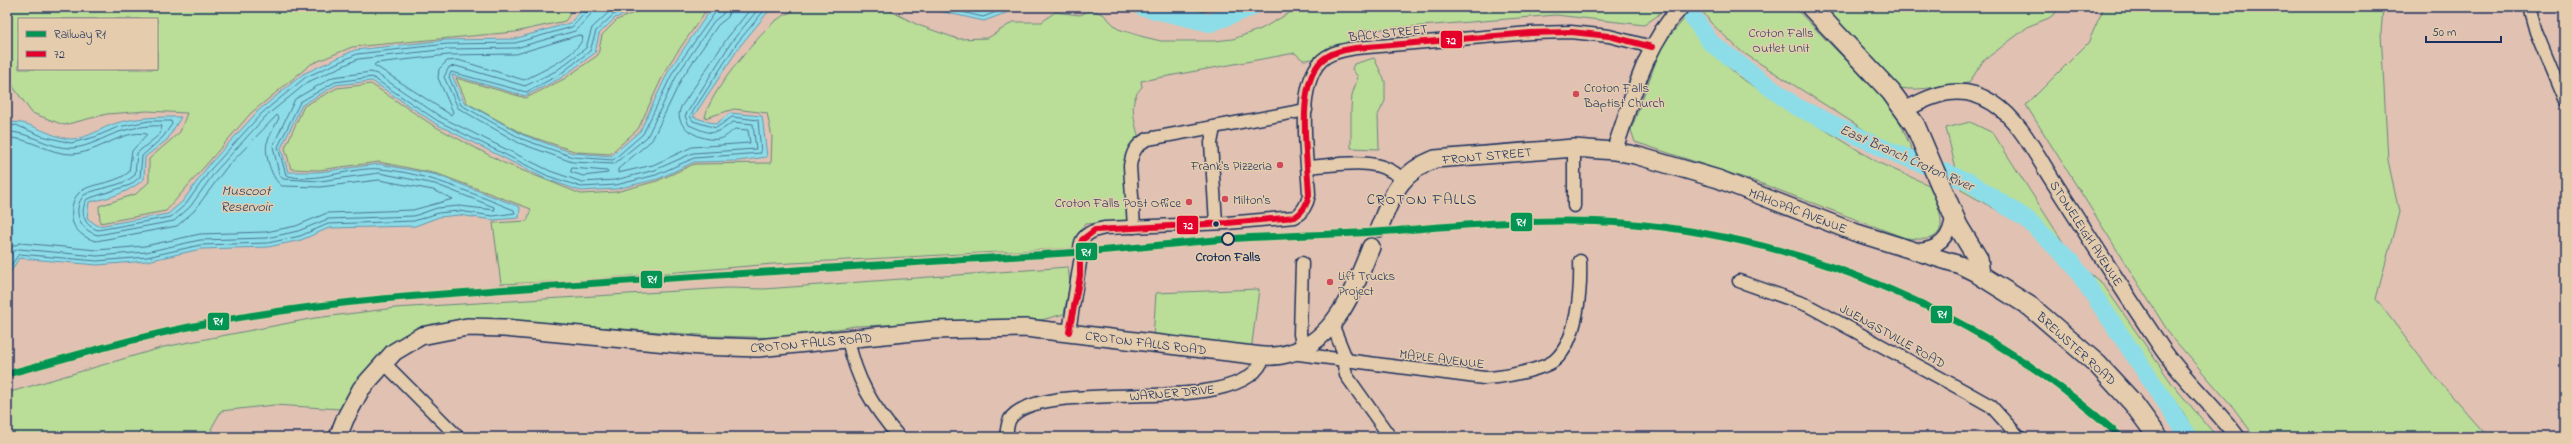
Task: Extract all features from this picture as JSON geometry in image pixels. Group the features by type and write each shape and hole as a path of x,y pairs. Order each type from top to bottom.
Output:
{"main road":[{"path":"1811,7 1905,110 1931,158 1949,204 1966,240 1978,259 1980,275"},
{"name":"FRONT STREET","path":"1402,179 1412,170 1435,159 1574,148 1614,150"},
{"name":"MAHOPAC AVENUE","path":"1614,150 1663,162 1718,179 1854,232 1960,265 1980,275"},
{"path":"1379,228 1402,179"},
{"path":"1264,356 1297,351 1332,324 1350,296 1371,247"},
{"name":"BREWSTER ROAD","path":"1980,275 2031,307 2097,364 2133,403 2158,437"},
{"name":"CROTON FALLS ROAD","path":"338,437 352,403 383,362 408,343 422,336 467,327 504,328 731,348 785,346 974,328 1026,328 1264,356"}],"street":[{"path":"1614,150 1652,47 1665,24 1681,7"},
{"path":"2530,7 2536,32 2565,102"},
{"name":"BACK STREET","path":"1308,166 1306,110 1308,87 1318,66 1325,58 1343,51 1557,32 1610,36 1652,47"},
{"name":"STONELEIGH AVENUE","path":"1905,110 1936,94 1958,92 1982,97 2002,110 2026,141 2162,348 2188,382 2237,437"},
{"path":"1134,227 1130,166 1136,148 1147,139 1214,128 1306,110"},
{"path":"1214,128 1211,143 1216,223"},
{"path":"1574,148 1574,206"},
{"path":"1080,249 1082,240 1096,230 1294,217 1300,214 1308,203 1308,166 1334,162 1380,165 1389,168 1402,179"},
{"path":"1913,251 1935,247 1943,241 1951,228 1949,204"},
{"name":"MAPLE AVENUE","path":"1297,351 1347,361 1484,378 1501,377 1547,364 1556,359 1570,335 1578,304 1580,261"},
{"path":"1068,332 1080,262"},
{"path":"1297,351 1300,334 1302,263"},
{"name":"JUENGSTVILLE ROAD","path":"1739,281 1807,305 1968,393 1991,406 2019,437"},
{"path":"1332,324 1347,361 1344,365 1346,375 1390,437"},
{"path":"848,339 860,384 899,437"},
{"name":"WARNER DRIVE","path":"1008,434 1016,414 1024,409 1044,403 1185,394 1224,387 1249,378 1258,371 1264,356"},
{"path":"383,362 458,437"}],"green space":[{"path":"7,7 575,7 565,21 515,32 352,47 311,64 251,113 166,211 100,223 99,206 136,194 149,182 149,159 180,132 187,113 147,111 107,114 64,125 32,113 14,88 7,73"},
{"path":"648,7 712,7 705,12 667,67 638,129 610,154 577,152 523,134 467,103 456,78 526,98 564,79 598,55 602,35 617,20"},
{"path":"800,7 883,7 918,25 958,39 988,38 1013,22 1042,22 1055,12 1080,15 1091,10 1103,14 1118,29 1144,37 1161,41 1214,41 1233,39 1261,29 1300,7 1665,7 1657,16 1644,25 1556,15 1360,31 1334,50 1310,59 1303,60 1295,53 1141,81 1142,87 1137,93 1133,105 1134,119 1139,139 1131,144 1126,171 1127,222 1085,224 1080,231 1075,248 773,264 571,281 501,284 493,223 527,221 531,209 438,174 379,162 319,170 291,169 285,148 304,106 337,88 371,84 434,126 504,163 581,194 616,192 657,181 694,164 771,163 772,137 767,113 734,109 705,118 714,95 756,41 774,22"},
{"path":"1158,7 1226,7 1194,13"},
{"name":"Croton Falls Outlet Unit","path":"1794,7 1887,102 1899,120 1918,164 1742,52 1711,23 1700,8"},
{"path":"1824,7 2063,7 2049,18 2029,26 1983,61 1969,83 1908,89 1900,88"},
{"path":"2104,7 2383,7 2381,33 2388,160 2399,212 2376,299 2436,378 2488,437 2387,437 2385,435 2371,437 2255,437 2232,406 2171,336 2026,105 2088,43"},
{"name":"Croton Falls Outlet Unit","path":"1686,17 1698,38 1739,77 1879,163 1929,185 1940,215 1940,231 1935,236 1927,239 1905,238 1757,182 1635,142 1631,130 1662,45"},
{"path":"1374,58 1385,81 1385,101 1378,115 1379,149 1351,148 1352,95 1358,77 1352,69 1354,64"},
{"path":"1970,122 1993,133 2070,253 2084,269 2103,284 2173,385 2217,437 2198,437 2183,412 2127,344 2087,283 2054,242 1961,190 1946,128"},
{"path":"1068,267 1070,284 1064,314 1041,320 855,326 786,338 713,336 491,319 459,320 412,332 353,390 341,409 274,405 221,411 211,429 216,437 7,437 7,393 164,347 315,318 395,308 728,288 764,289"},
{"path":"1259,289 1251,351 1153,338 1156,293"}],"water":[{"name":"Muscoot Reservoir","path":"585,7 643,7 615,18 599,34 595,53 561,78 525,96 452,75 464,102 523,135 573,153 611,156 640,131 669,70 707,15 717,7 772,7 740,46 693,117 716,124 730,113 762,116 767,157 738,161 694,162 658,179 616,189 581,191 546,179 436,124 372,81 336,85 302,105 281,148 288,172 319,172 379,164 437,175 520,207 519,218 493,220 459,215 439,217 415,226 329,228 301,240 268,247 201,249 147,261 97,265 19,258 7,278 7,123 23,123 63,138 71,139 89,135 111,125 125,121 149,118 181,117 167,140 145,157 144,179 132,188 118,194 89,202 87,218 98,226 168,214 183,201 208,166 259,110 303,74 355,50 447,40 514,39 570,23"},
{"path":"932,7 1022,7 984,21 939,11"}],"waterway":[{"name":"East Branch Croton River","path":"1142,7 1210,23 1252,7"},
{"name":"East Branch Croton River","path":"1686,7 1711,43 1795,106 1887,150 1969,182 2028,220 2073,264 2189,437"},
{"name":"East Branch Croton River","path":"1690,7 1690,14"}],"rail line":[{"name":"R1","path":"7,374 126,342 193,326 273,312 382,299 638,280 1086,252 1248,238 1370,232 1507,222 1595,221 1693,231 1760,245 1826,265 1890,290 1952,319 2011,354 2068,393 2121,437"}],"transit line":[{"name":"72","path":"1069,332 1080,276 1080,246 1082,240 1095,230 1227,223 1295,217 1300,213 1306,205 1309,195 1305,142 1306,101 1309,83 1316,68 1326,57 1333,53 1356,48 1530,33 1571,32 1609,36 1652,47"}],"place":[{"name":"Croton Falls Baptist Church","path":"1576,94"},
{"name":"Frank's Pizzeria","path":"1280,165"},
{"name":"Milton's","path":"1225,199"},
{"name":"Croton Falls Post Office","path":"1189,202"},
{"name":"Croton Falls","path":"1228,239"},
{"name":"Lift Trucks Project","path":"1330,282"}],"district":[{"name":"CROTON FALLS","path":"1422,199"}]}
